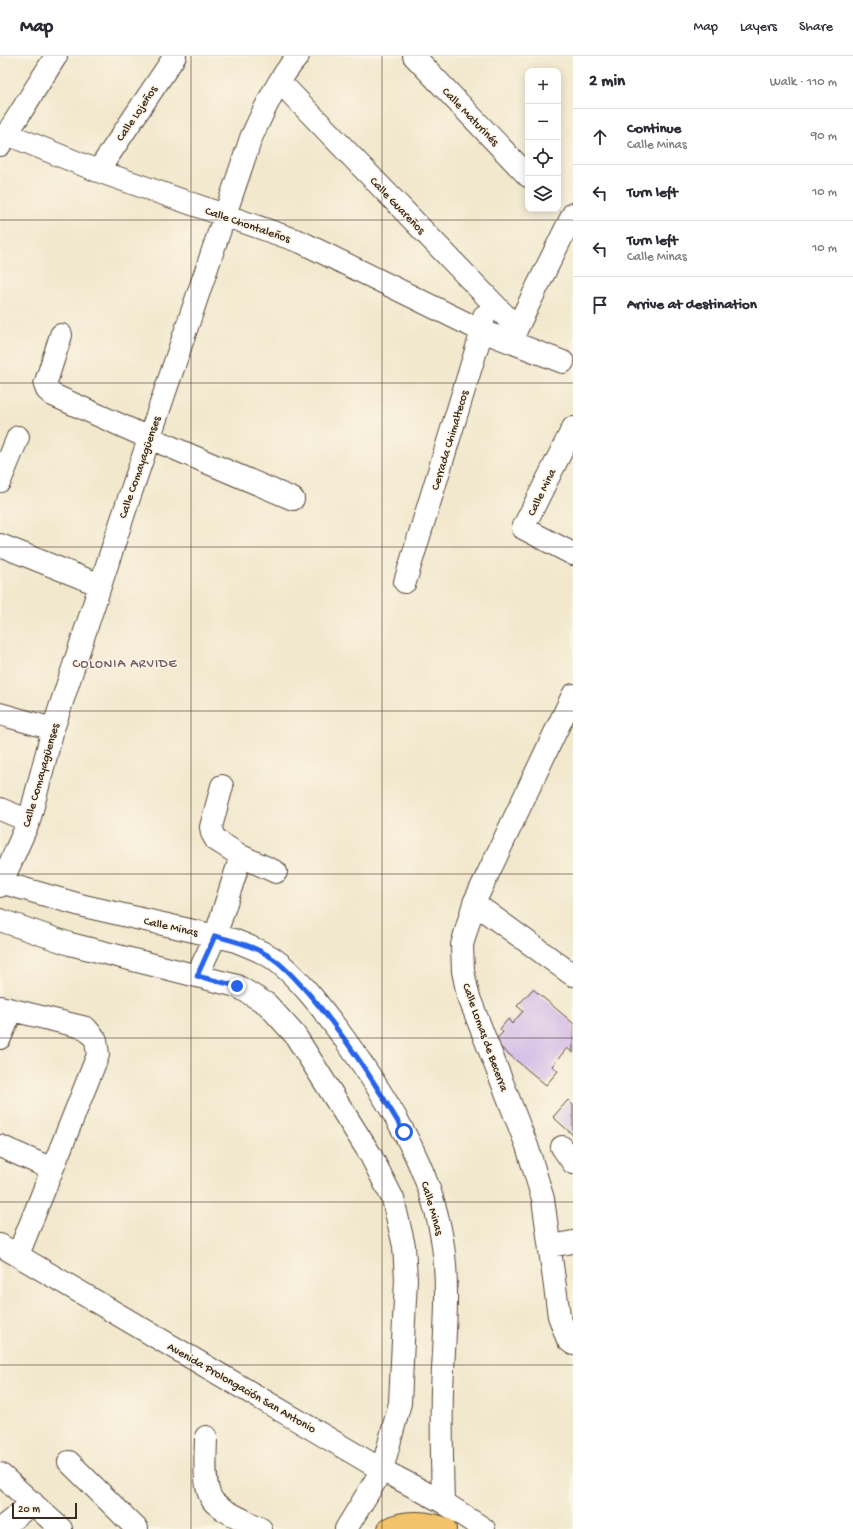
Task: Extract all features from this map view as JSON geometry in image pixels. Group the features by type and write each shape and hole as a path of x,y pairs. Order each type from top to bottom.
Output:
{"main road":[{"path":"389,1529 415,1523 437,1526 445,1529"}],"street":[{"path":"4,139 56,56"},
{"name":"Calle Lojeños","path":"98,171 175,56"},
{"name":"Calle Comayagüenses","path":"0,884 29,821 52,729 251,138 266,105 298,56"},
{"name":"Calle Maturinés","path":"414,56 525,173"},
{"name":"Calle Guareños","path":"280,82 487,298 514,335"},
{"name":"Calle Chontaleños","path":"4,139 301,242 482,331 514,335 563,362"},
{"path":"514,335 567,214"},
{"name":"Cerrada Chimaltecos","path":"405,582 482,331 487,298"},
{"path":"61,335 45,385 47,390 60,398 149,438 292,499"},
{"name":"Calle Mina","path":"573,428 523,528 573,554"},
{"path":"0,481 18,437"},
{"path":"0,545 100,585"},
{"name":"Calle Lomas de Becerra","path":"573,695 474,903 462,945 463,971 468,995 527,1146 543,1199 559,1316 568,1340 573,1344"},
{"path":"0,714 52,729"},
{"path":"222,786 211,827 212,834 216,840 241,856 276,872"},
{"path":"0,809 29,821"},
{"path":"197,976 215,936 241,856"},
{"name":"Calle Minas","path":"0,884 84,906 233,940 252,947 271,958 292,975 326,1013 375,1082 404,1132 430,1189 442,1238 446,1286 441,1413 443,1502"},
{"path":"474,903 573,975"},
{"path":"0,920 70,944 237,986 267,1004 294,1035 370,1154 393,1199 404,1246 406,1279 400,1403 382,1470 346,1529"},
{"path":"0,1038 6,1008 86,1028 96,1040 98,1055 52,1169 9,1250"},
{"path":"0,1146 52,1169"},
{"path":"550,1246 573,1242"},
{"name":"Avenida Prolongación San Antonio","path":"9,1250 382,1470 443,1502 484,1529"},
{"path":"206,1437 206,1481 208,1492 213,1501 220,1507 261,1529"},
{"path":"69,1462 137,1529"},
{"path":"0,1474 61,1529"},
{"path":"0,1529 33,1503"}],"building":[{"path":"533,989 573,1023 573,1053 567,1048 552,1066 558,1071 546,1085 494,1042 503,1032 500,1029 508,1019 512,1024 523,1011 517,1006"},
{"path":"568,1100 573,1105 573,1135 553,1117"}],"district":[{"name":"COLONIA ARVIDE","path":"125,662"}],"route":[{"path":"237,986 197,976 215,936 233,940 252,947 271,958 292,975 326,1013 371,1076 404,1132"}]}
